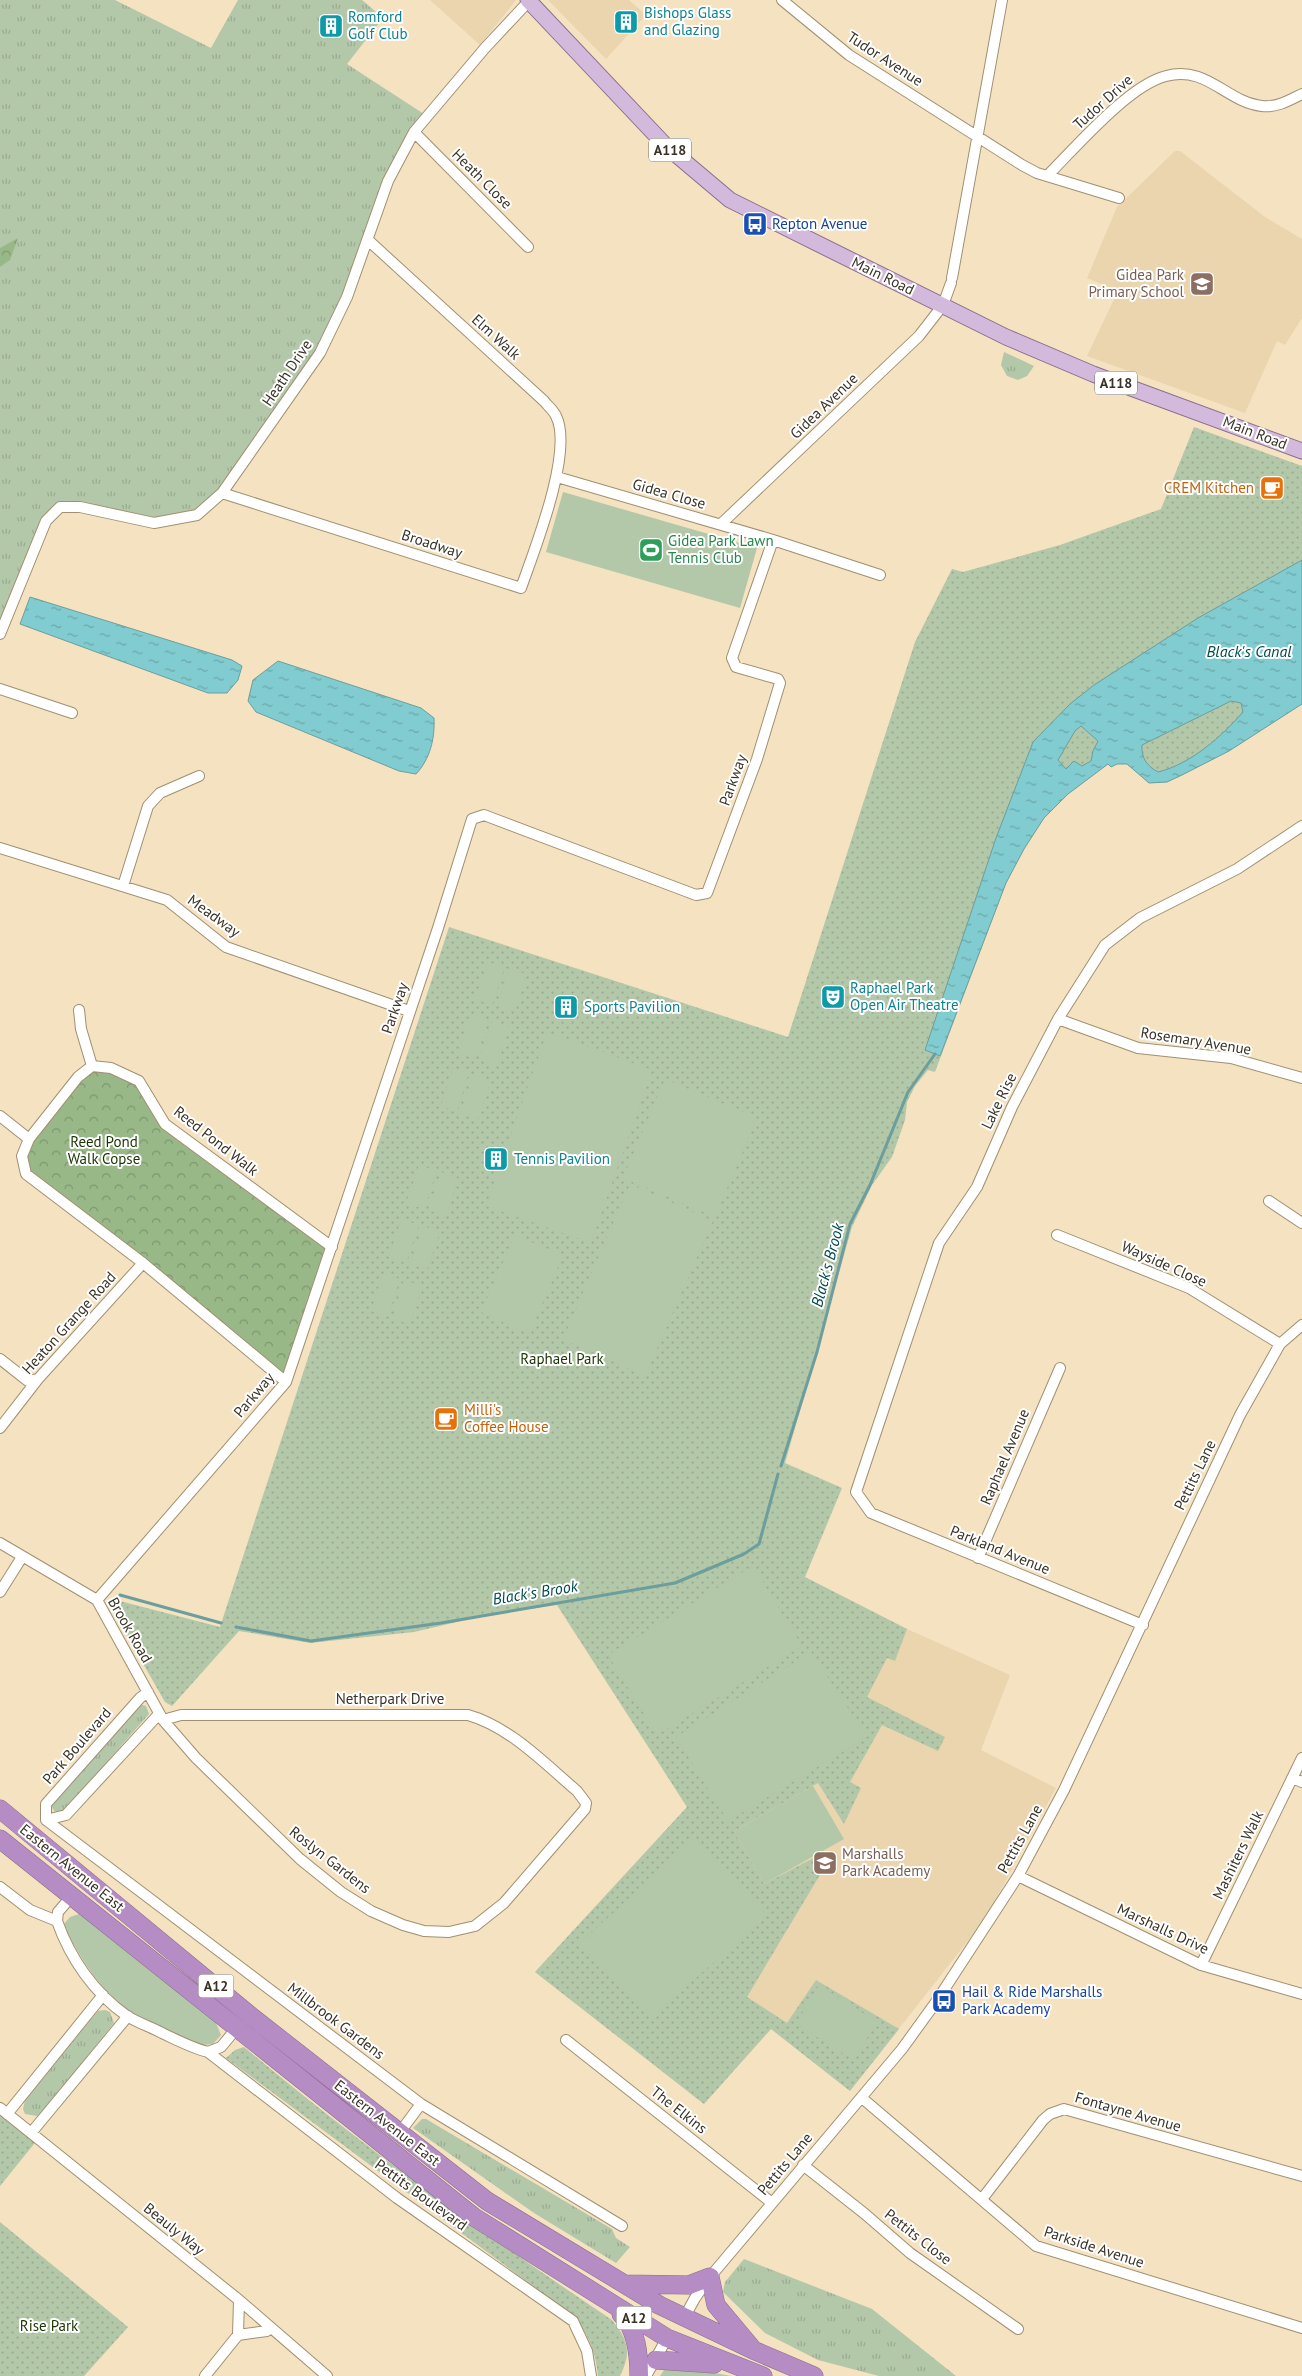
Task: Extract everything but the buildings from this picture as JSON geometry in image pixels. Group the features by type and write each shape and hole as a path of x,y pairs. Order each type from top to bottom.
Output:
{"highway":[{"name":"Eastern Avenue East","path":"0,1809 252,2017 487,2201 622,2284 684,2318 814,2376"},
{"name":"Eastern Avenue East","path":"0,1839 474,2217 667,2338 763,2376"},
{"path":"622,2284 689,2285 710,2277 716,2305 753,2350"},
{"path":"601,2298 626,2320 632,2329 638,2355 639,2376"},
{"path":"667,2338 684,2318"},
{"path":"656,2360 732,2365"}],"main road":[{"name":"Main Road","path":"529,0 666,146 730,200 1006,337 1084,371 1302,451"}],"street":[{"name":"Heath Drive","path":"0,634 46,521 60,507 80,507 154,523 197,515 222,493 320,353 347,297 388,181 414,132 485,48 529,0"},
{"name":"Tudor Avenue","path":"782,0 849,55 1022,165 1047,176 1119,198"},
{"path":"942,305 951,280 1002,0"},
{"name":"Tudor Drive","path":"1047,176 1128,96 1148,83 1167,76 1197,75 1236,97 1263,106 1285,103 1302,94"},
{"name":"Heath Close","path":"414,132 528,247"},
{"name":"Elm Walk","path":"368,240 544,401 556,416 561,436 557,477"},
{"name":"Gidea Avenue","path":"721,524 919,336 942,305"},
{"name":"Broadway","path":"222,493 520,588 557,477"},
{"name":"Gidea Close","path":"557,477 774,540 880,575"},
{"name":"Parkway","path":"97,1600 286,1382 438,928 470,823 475,817 484,815 696,895 707,893 756,759 780,683 778,679 736,667 732,658 774,540"},
{"path":"0,688 72,713"},
{"path":"122,886 148,806 160,793 199,776"},
{"name":"Lake Rise","path":"856,1492 939,1243 977,1186 1012,1107 1058,1019 1105,945 1140,918 1237,869 1302,826"},
{"name":"Meadway","path":"0,848 167,900 226,947 409,1011"},
{"path":"80,1010 81,1029 92,1066 78,1077 29,1139 22,1156 26,1174 143,1263 286,1382"},
{"name":"Rosemary Avenue","path":"1058,1019 1138,1048 1231,1058 1302,1078"},
{"name":"Reed Pond Walk","path":"92,1066 112,1068 140,1080 165,1124 332,1247"},
{"path":"0,1116 29,1139"},
{"path":"1269,1202 1302,1223"},
{"name":"Wayside Close","path":"1057,1235 1189,1288 1280,1344"},
{"name":"Heaton Grange Road","path":"0,1428 38,1379 143,1263"},
{"name":"Pettits Lane","path":"684,2318 710,2277 902,2049 936,2002 1018,1876 1060,1798 1143,1625 1185,1529 1240,1415 1280,1344 1302,1325"},
{"path":"0,1359 28,1380 38,1379"},
{"name":"Raphael Avenue","path":"978,1558 1060,1368"},
{"name":"Parkland Avenue","path":"856,1492 871,1513 1143,1625"},
{"name":"Brook Road","path":"0,1543 97,1600 161,1717"},
{"path":"0,1592 22,1557"},
{"name":"Park Boulevard","path":"46,1820 46,1804 140,1698 148,1692"},
{"name":"Netherpark Drive","path":"161,1717 181,1714 468,1715 486,1720 502,1729 577,1791 586,1803"},
{"path":"34,1837 46,1820 66,1815 161,1717"},
{"name":"Roslyn Gardens","path":"161,1717 196,1758 300,1859 341,1892 371,1910 403,1925 424,1931 462,1930 476,1926 490,1915 525,1881 581,1814 586,1803"},
{"name":"Mashiters Walk","path":"1202,1965 1297,1780 1302,1758"},
{"name":"Millbrook Gardens","path":"46,1820 421,2104 622,2226"},
{"name":"Marshalls Drive","path":"1018,1876 1202,1965 1302,1994"},
{"path":"0,1887 30,1910 57,1921 58,1912 71,1897"},
{"name":"Pettits Boulevard","path":"57,1921 64,1939 81,1970 103,1995 128,2016 194,2048 208,2052 398,2198 573,2321 587,2351 591,2376"},
{"path":"4,2111 103,1995"},
{"path":"31,2133 128,2016"},
{"path":"208,2052 221,2047 236,2029"},
{"name":"The Elkins","path":"566,2040 772,2203"},
{"name":"Parkside Avenue","path":"862,2098 1036,2246 1302,2328"},
{"path":"400,2132 421,2104"},
{"name":"Fontayne Avenue","path":"982,2199 1042,2120 1050,2114 1064,2109 1302,2176"},
{"name":"Beauly Way","path":"4,2111 239,2300 327,2376"},
{"name":"Pettits Close","path":"803,2165 865,2214 910,2253 1018,2329"},
{"path":"205,2376 238,2335 239,2300"},
{"path":"238,2335 267,2331 270,2327"},
{"path":"646,2376 667,2338"}],"shaded area":[{"path":"430,0 516,0 480,45"},
{"path":"548,0 629,0 646,15 606,59"},
{"name":"Gidea Park Primary School","path":"1175,151 1180,151 1265,217 1302,239 1302,318 1285,345 1277,341 1245,413 1087,356 1118,291 1087,278 1117,207"},
{"name":"Marshalls Park Academy","path":"804,1577 907,1629 1010,1675 981,1750 1056,1788 985,1919 850,2091 771,2029 704,2104 535,1972 687,1807 560,1610"}],"green space":[{"name":"Romford Golf Club","path":"0,0 115,0 211,48 238,0 362,0 383,18 347,64 427,116 388,181 320,353 222,493 197,515 154,523 60,507 46,521 0,634"},
{"path":"18,238 10,260 0,267 0,248"},
{"path":"1004,352 1034,366 1027,376 1018,380 1007,376 1001,365"},
{"name":"Raphael Park","path":"1194,427 1302,466 1302,704 1229,751 1167,782 1149,783 1127,764 1117,764 1111,767 1108,764 1068,794 1044,818 1024,849 1006,883 935,1072 928,1070 915,1086 907,1102 905,1120 892,1157 872,1185 852,1227 785,1463 842,1488 805,1577 907,1629 895,1661 887,1658 867,1697 945,1737 938,1751 882,1725 850,1782 861,1788 844,1824 818,1783 734,1831 764,1884 821,1854 824,1868 747,1997 787,2023 816,1980 899,2029 850,2091 771,2029 704,2104 535,1972 687,1807 557,1605 483,1616 414,1632 310,1643 239,1631 172,1706 165,1702 109,1604 112,1599 220,1627 449,927 788,1037 915,642 952,569 963,572 1060,545 1161,509"},
{"name":"Gidea Park Lawn Tennis Club","path":"563,492 757,548 740,608 546,552"},
{"path":"488,962 505,967 492,1005 475,999"},
{"path":"509,969 527,974 515,1012 497,1006"},
{"path":"471,1014 488,1020 475,1059 458,1053"},
{"path":"492,1021 509,1027 496,1066 479,1060"},
{"path":"547,1032 652,1070 591,1243 486,1206"},
{"name":"Reed Pond Walk Copse","path":"92,1066 139,1081 165,1124 332,1247 286,1382 26,1174 22,1156 29,1139"},
{"path":"453,1068 469,1073 457,1111 441,1106"},
{"path":"473,1075 491,1080 478,1119 460,1113"},
{"path":"665,1079 757,1118 715,1217 623,1178"},
{"path":"419,1165 437,1171 424,1209 406,1203"},
{"path":"441,1172 458,1178 446,1216 428,1210"},
{"path":"630,1184 713,1221 645,1376 563,1339"},
{"path":"401,1219 419,1225 406,1263 389,1257"},
{"path":"423,1226 440,1232 427,1270 410,1264"},
{"path":"515,1235 563,1256 529,1334 481,1312"},
{"path":"383,1273 400,1279 388,1317 371,1311"},
{"path":"404,1280 422,1286 410,1324 392,1319"},
{"path":"753,1566 802,1646 657,1735 608,1655"},
{"path":"811,1652 867,1737 728,1821 676,1737"},
{"path":"139,1704 146,1706 149,1714 64,1811 60,1813 54,1811 51,1805"},
{"path":"813,1786 844,1839 764,1884 734,1831"},
{"path":"695,1838 767,1916 650,2018 579,1944"},
{"path":"79,1914 216,2023 221,2035 213,2044 202,2045 151,2023 135,2015 112,1997 93,1975 63,1925 70,1917"},
{"path":"819,1985 877,2022 854,2060 796,2024"},
{"path":"105,2010 110,2012 114,2023 42,2112 37,2116 25,2114 23,2109 25,2100 98,2011"},
{"path":"244,2047 378,2154 517,2255 612,2320 625,2340 627,2353 620,2376 598,2376 596,2360 591,2346 576,2318 226,2058 235,2050"},
{"path":"0,2108 38,2139 0,2186"},
{"path":"422,2119 426,2119 612,2229 616,2238 630,2247 616,2263 534,2213 413,2128"},
{"name":"Rise Park","path":"0,2222 128,2327 84,2376 0,2376"},
{"path":"744,2259 872,2309 956,2376 879,2376 818,2360 765,2333 723,2292 725,2282"},
{"path":"672,2367 683,2367 731,2376 660,2376 664,2370"}],"water":[{"name":"Black's Canal","path":"1302,560 1302,704 1229,751 1167,782 1149,783 1127,764 1117,764 1111,767 1108,764 1068,794 1044,818 1024,849 1006,883 940,1056 925,1050 996,838 1033,742 1070,704 1094,685 1198,618","holes":["1231,701 1241,703 1243,712 1216,739 1194,756 1182,763 1158,772 1146,761 1142,745","1081,726 1098,741 1091,761 1082,766 1074,761 1066,769 1058,760 1075,731"]},
{"path":"30,597 232,660 242,666 238,680 227,693 208,693 20,624"},
{"path":"278,661 421,708 434,718 434,726 431,748 421,768 416,774 399,771 256,712 248,701 253,680"}],"waterway":[{"name":"Black's Brook","path":"781,1466 817,1352 850,1224 870,1185 908,1092 935,1054"},
{"name":"Black's Brook","path":"236,1627 311,1641 441,1623 675,1583 744,1554 759,1544 778,1474"},
{"name":"Black's Brook","path":"120,1595 221,1623"}],"place":[{"name":"Bishops Glass and Glazing","path":"626,22"},
{"name":"Romford Golf Club","path":"331,26"},
{"name":"Repton Avenue","path":"755,224"},
{"name":"Gidea Park Primary School","path":"1202,284"},
{"name":"CREM Kitchen","path":"1272,488"},
{"name":"Gidea Park Lawn Tennis Club","path":"651,550"},
{"name":"Raphael Park Open Air Theatre","path":"833,997"},
{"name":"Sports Pavilion","path":"566,1007"},
{"name":"Tennis Pavilion","path":"496,1159"},
{"name":"Milli's Coffee House","path":"446,1419"},
{"name":"Marshalls Park Academy","path":"825,1863"},
{"name":"Hail & Ride Marshalls Park Academy","path":"944,2001"}]}
